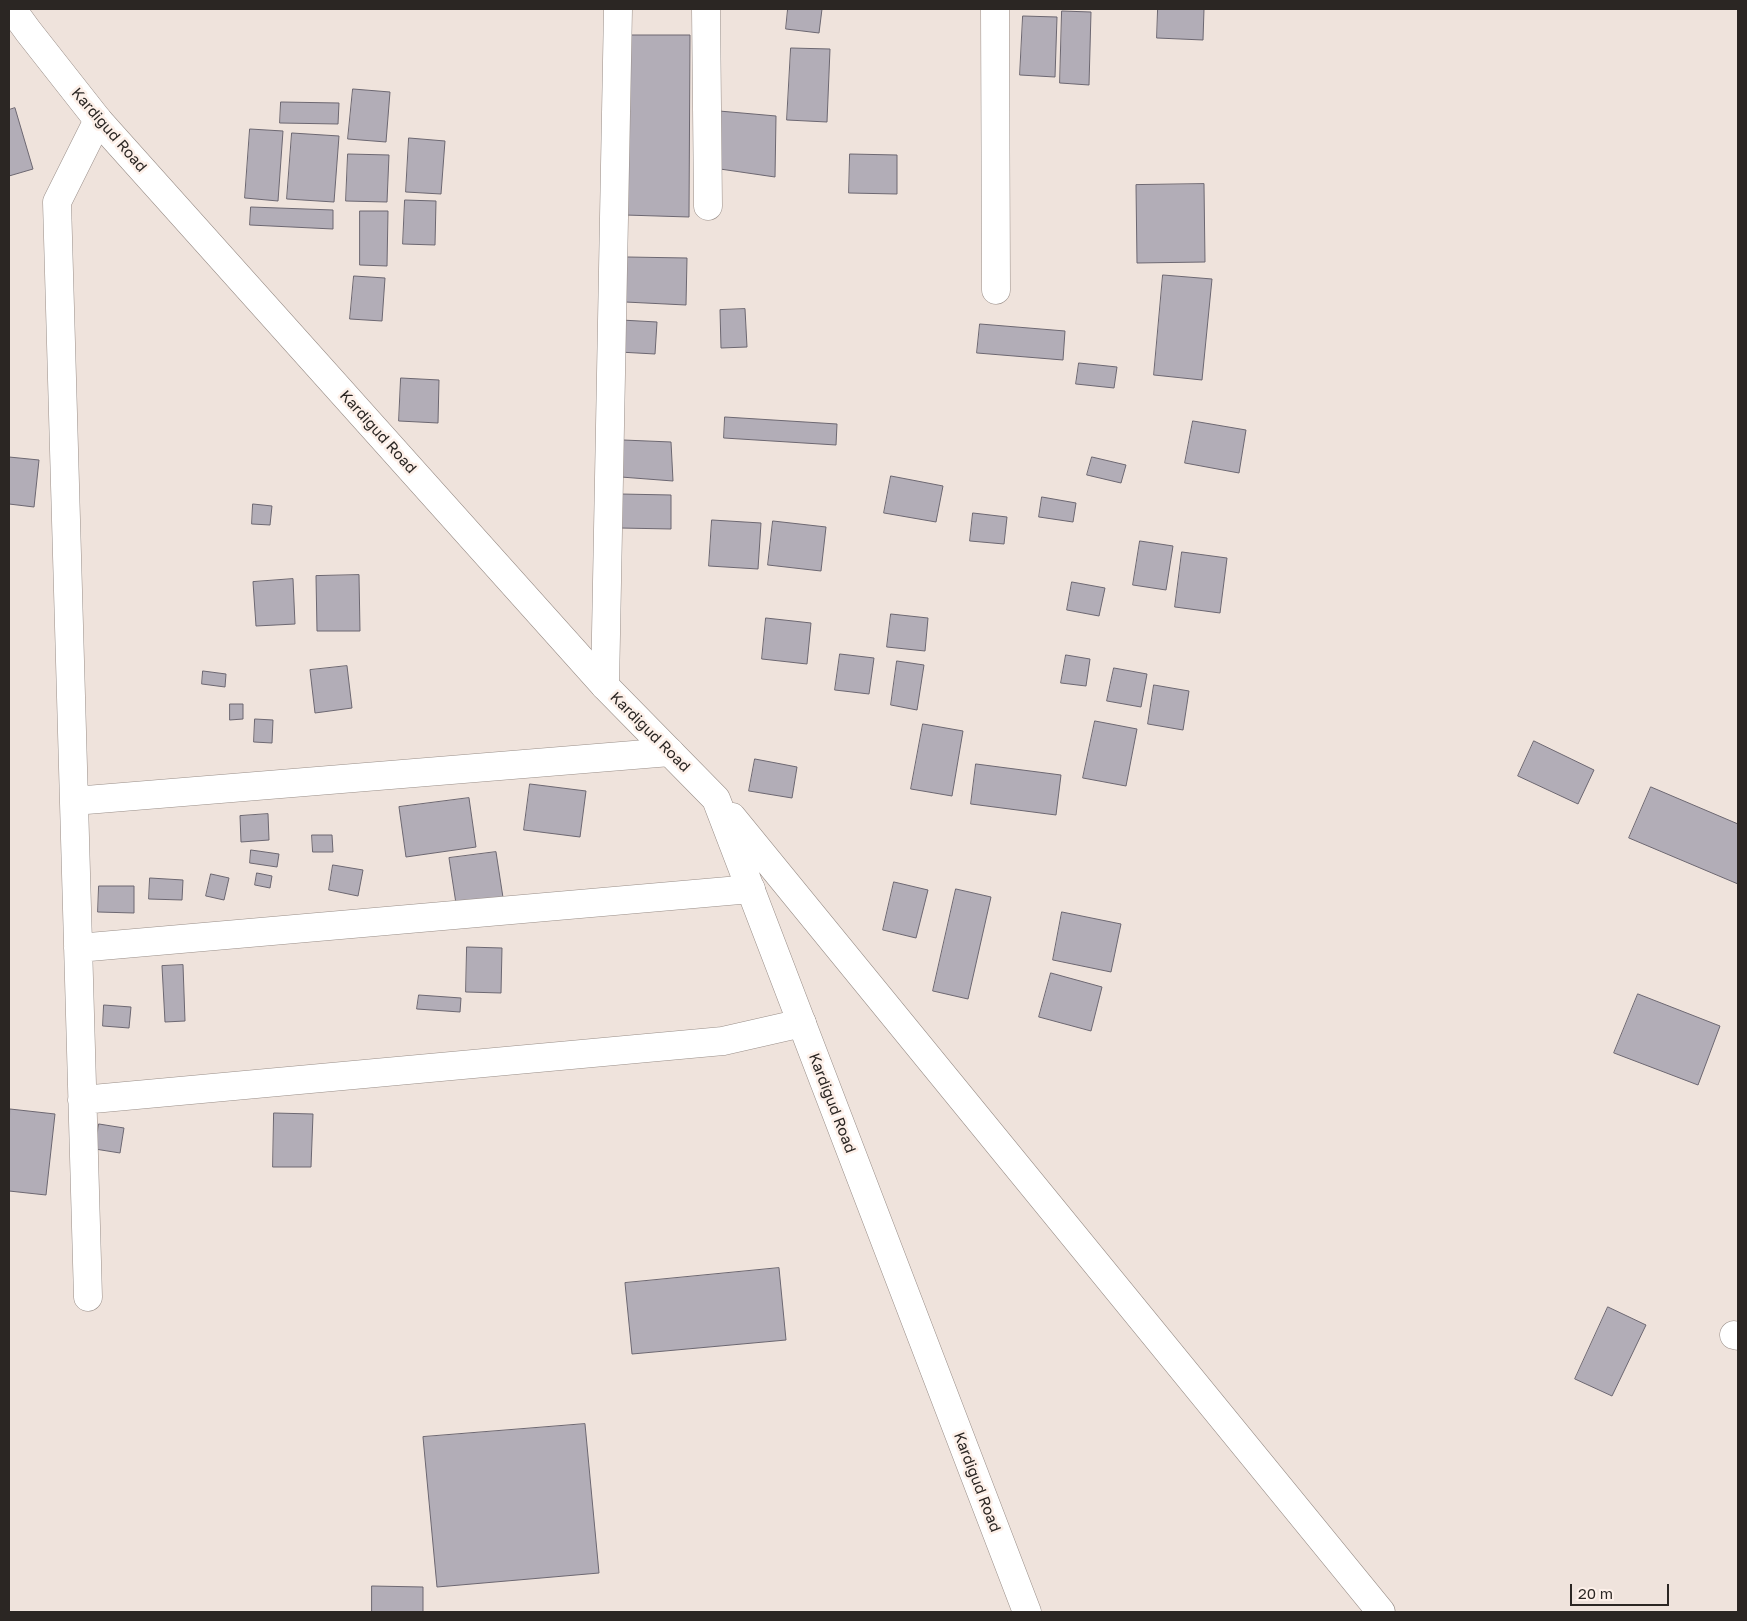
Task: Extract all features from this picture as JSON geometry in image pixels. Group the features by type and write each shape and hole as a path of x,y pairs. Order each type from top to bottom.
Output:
{"street":[{"name":"Kardigud Road","path":"12,9 98,120 605,686 716,799 1027,1612"},
{"path":"605,686 618,9"},
{"path":"706,9 708,206"},
{"path":"995,9 996,290"},
{"path":"88,1297 57,202 98,120"},
{"path":"74,801 670,752"},
{"path":"716,799 1381,1612"},
{"path":"78,948 751,889"},
{"path":"82,1100 723,1041 802,1023"}],"building":[{"path":"788,9 822,9 819,33 786,29"},
{"path":"1158,9 1204,9 1203,40 1157,38"},
{"path":"1062,11 1091,12 1089,85 1060,83"},
{"path":"1023,16 1057,17 1055,77 1020,75"},
{"path":"629,35 690,35 689,217 625,215"},
{"path":"791,48 830,49 827,122 787,120"},
{"path":"353,89 390,92 386,142 348,139"},
{"path":"281,102 339,103 338,124 280,123"},
{"path":"15,108 33,169 9,176 9,110"},
{"path":"719,111 776,116 775,177 720,169"},
{"path":"250,129 283,131 278,201 245,198"},
{"path":"292,133 339,136 334,202 287,199"},
{"path":"409,138 445,141 441,194 406,192"},
{"path":"348,154 389,155 387,202 346,201"},
{"path":"850,154 897,155 897,194 849,193"},
{"path":"1204,184 1205,262 1137,263 1136,185"},
{"path":"405,200 436,201 435,245 403,244"},
{"path":"251,207 333,210 333,229 250,225"},
{"path":"360,211 388,211 387,266 360,265"},
{"path":"627,257 687,258 686,305 625,302"},
{"path":"1163,275 1212,279 1202,380 1154,375"},
{"path":"354,276 385,278 382,321 350,319"},
{"path":"745,309 747,347 721,348 720,310"},
{"path":"621,320 657,322 655,354 619,352"},
{"path":"980,324 1065,331 1063,360 977,353"},
{"path":"1079,363 1117,367 1114,388 1076,384"},
{"path":"401,378 439,380 438,423 399,421"},
{"path":"725,417 837,424 836,445 724,438"},
{"path":"1193,421 1246,430 1239,473 1185,463"},
{"path":"623,440 671,442 673,481 621,477"},
{"path":"9,457 39,460 34,507 9,504"},
{"path":"1092,457 1126,465 1121,483 1087,475"},
{"path":"891,476 943,486 936,522 884,513"},
{"path":"620,494 671,495 671,529 620,528"},
{"path":"1042,497 1076,503 1073,522 1039,517"},
{"path":"253,504 272,506 270,525 252,524"},
{"path":"973,513 1007,517 1004,544 970,541"},
{"path":"712,520 761,523 758,569 709,566"},
{"path":"773,521 826,527 821,571 768,565"},
{"path":"1140,541 1173,546 1166,590 1133,585"},
{"path":"1182,552 1227,558 1220,613 1175,607"},
{"path":"359,575 360,631 317,631 316,576"},
{"path":"293,579 295,624 256,626 253,582"},
{"path":"1072,582 1105,588 1099,616 1067,610"},
{"path":"891,614 928,618 925,651 887,647"},
{"path":"766,618 811,623 807,664 762,659"},
{"path":"840,654 874,658 869,694 835,690"},
{"path":"1066,655 1090,659 1086,686 1061,683"},
{"path":"897,661 924,665 917,710 891,705"},
{"path":"347,666 352,708 315,713 310,670"},
{"path":"1114,668 1147,674 1141,707 1107,701"},
{"path":"203,671 226,674 225,687 202,684"},
{"path":"1154,685 1189,691 1183,730 1148,724"},
{"path":"230,704 243,704 243,719 230,720"},
{"path":"255,719 273,720 272,743 254,742"},
{"path":"1095,721 1137,729 1126,786 1083,778"},
{"path":"923,724 963,731 952,796 911,789"},
{"path":"1534,741 1594,770 1578,804 1518,776"},
{"path":"755,759 797,767 792,798 749,791"},
{"path":"976,764 1061,775 1056,815 971,804"},
{"path":"530,784 586,791 580,837 524,830"},
{"path":"1651,787 1738,824 1738,884 1629,838"},
{"path":"469,798 476,847 406,857 399,807"},
{"path":"268,814 269,840 241,842 240,816"},
{"path":"312,835 332,835 333,852 313,852"},
{"path":"251,850 279,854 277,867 250,863"},
{"path":"496,852 504,904 457,910 449,858"},
{"path":"333,865 363,870 358,896 329,890"},
{"path":"257,873 272,876 270,888 255,885"},
{"path":"211,874 229,878 224,900 206,896"},
{"path":"150,878 183,880 182,900 149,899"},
{"path":"894,882 928,890 916,938 883,930"},
{"path":"99,886 134,886 134,913 98,912"},
{"path":"956,889 991,897 968,999 933,991"},
{"path":"1062,912 1121,924 1111,972 1053,960"},
{"path":"467,947 502,948 501,993 466,992"},
{"path":"183,965 185,1021 165,1022 162,966"},
{"path":"1051,973 1102,987 1091,1031 1039,1017"},
{"path":"1638,994 1720,1026 1698,1085 1614,1053"},
{"path":"419,995 461,998 460,1012 417,1009"},
{"path":"104,1005 131,1007 129,1028 103,1026"},
{"path":"10,1109 55,1114 46,1195 9,1191"},
{"path":"274,1113 313,1114 311,1167 273,1167"},
{"path":"99,1124 124,1128 120,1153 95,1149"},
{"path":"779,1268 786,1340 632,1354 625,1283"},
{"path":"1608,1307 1646,1325 1612,1396 1575,1379"},
{"path":"585,1424 599,1573 437,1587 423,1437"},
{"path":"372,1586 423,1587 423,1612 372,1612"}]}
